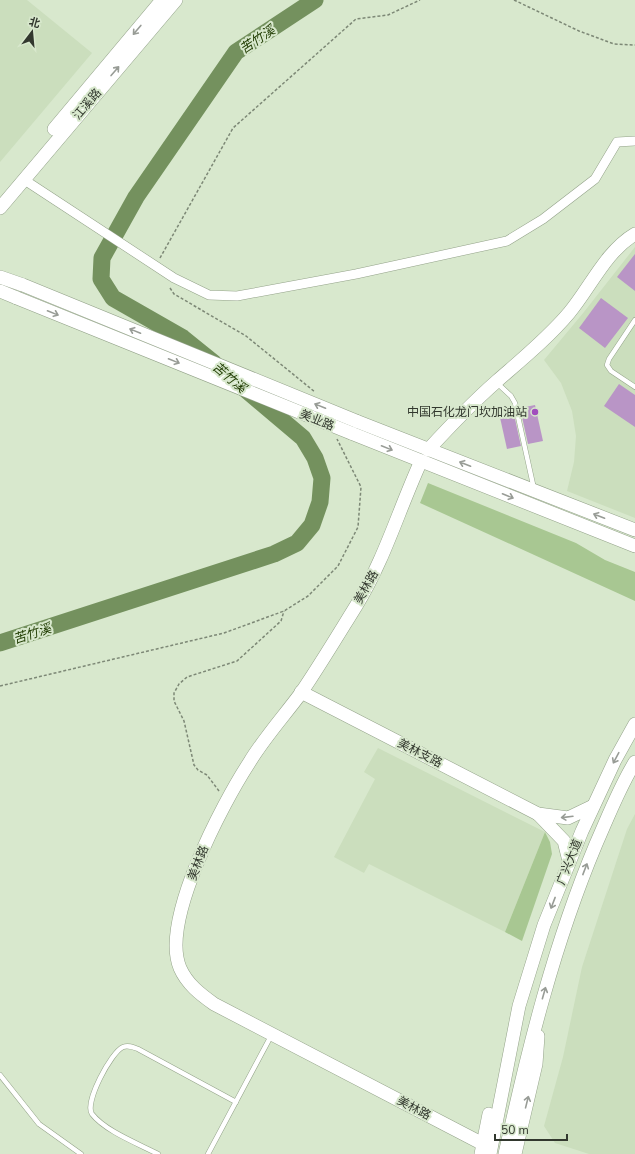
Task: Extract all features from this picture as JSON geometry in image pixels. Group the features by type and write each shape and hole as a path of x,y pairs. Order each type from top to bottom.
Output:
{"street":[{"name":"江溪路","path":"0,193 162,0"},
{"name":"江溪路","path":"0,208 176,0"},
{"path":"23,179 155,267 174,278 209,295 237,296 356,274 507,241 544,219 595,179 617,142 635,141"},
{"path":"428,450 462,413 534,349 569,313 610,258 627,239 635,234"},
{"name":"美业路","path":"2,277 428,450 635,530"},
{"name":"美业路","path":"0,291 635,546"},
{"name":"美林路","path":"421,461 377,567 357,604 301,692 249,762 211,830 181,911 176,941 180,967 194,989 214,1004 272,1034 484,1151"},
{"name":"美林支路","path":"301,692 538,814"},
{"name":"广兴大道","path":"484,1151 502,1057 544,925 568,862 593,806 615,760 635,724"},
{"name":"广兴大道","path":"505,1154 523,1071 562,932 586,866 609,813 635,762"},
{"path":"538,814 568,818 593,806"},
{"path":"538,814 564,841 568,862"},
{"name":"广兴大道","path":"484,1151 508,1066 519,1006"},
{"name":"广兴大道","path":"515,1154 536,1064 539,1011"}],"lane":[{"path":"635,320 609,359 607,365 611,371 635,387"},
{"path":"496,382 507,391 515,403 534,491"},
{"path":"208,1154 272,1034"},
{"path":"158,1154 103,1125 91,1113 90,1103 93,1092 115,1054 122,1048 131,1046 138,1049 236,1102"},
{"path":"0,1075 39,1124 81,1154"}],"path":[{"path":"155,267 232,128 356,19 388,15 420,0"},
{"path":"514,0 579,32 614,44 635,45"},
{"path":"174,278 170,286 174,294 246,336 314,390 317,397"},
{"path":"0,686 224,633 284,611 308,596 338,566 358,527 360,487 336,437"},
{"path":"227,801 207,775 198,770 194,765 184,721 174,701 174,693 179,684 187,677 237,661 281,621 284,611"}],"shaded area":[{"path":"0,0 27,0 92,53 0,162"},
{"path":"635,247 635,518 567,491 574,462 576,436 572,411 561,383 544,360"},
{"path":"428,483 576,543 605,560 635,572 635,601 420,503"},
{"path":"378,748 545,832 505,932 369,864 364,873 334,857 375,779 364,772"},
{"path":"635,814 635,1154 589,1154 555,1143 544,1126 563,1057 582,967 627,829"},
{"path":"545,832 550,842 552,854 522,941 505,932"}],"building":[{"path":"635,254 635,291 617,277"},
{"path":"601,298 628,318 605,348 579,328"},
{"path":"619,384 635,395 635,427 604,406"},
{"path":"535,405 543,441 528,444 520,408"},
{"path":"513,410 521,446 507,449 499,413"}],"waterway":[{"name":"苦竹溪","path":"214,363 183,338 113,298 101,279 102,258 136,197 236,52 315,0"},
{"name":"苦竹溪","path":"0,643 274,554 297,543 312,525 320,502 322,478 315,458 303,438 245,389"}],"place":[{"name":"中国石化龙门坎加油站","path":"535,412"}]}
